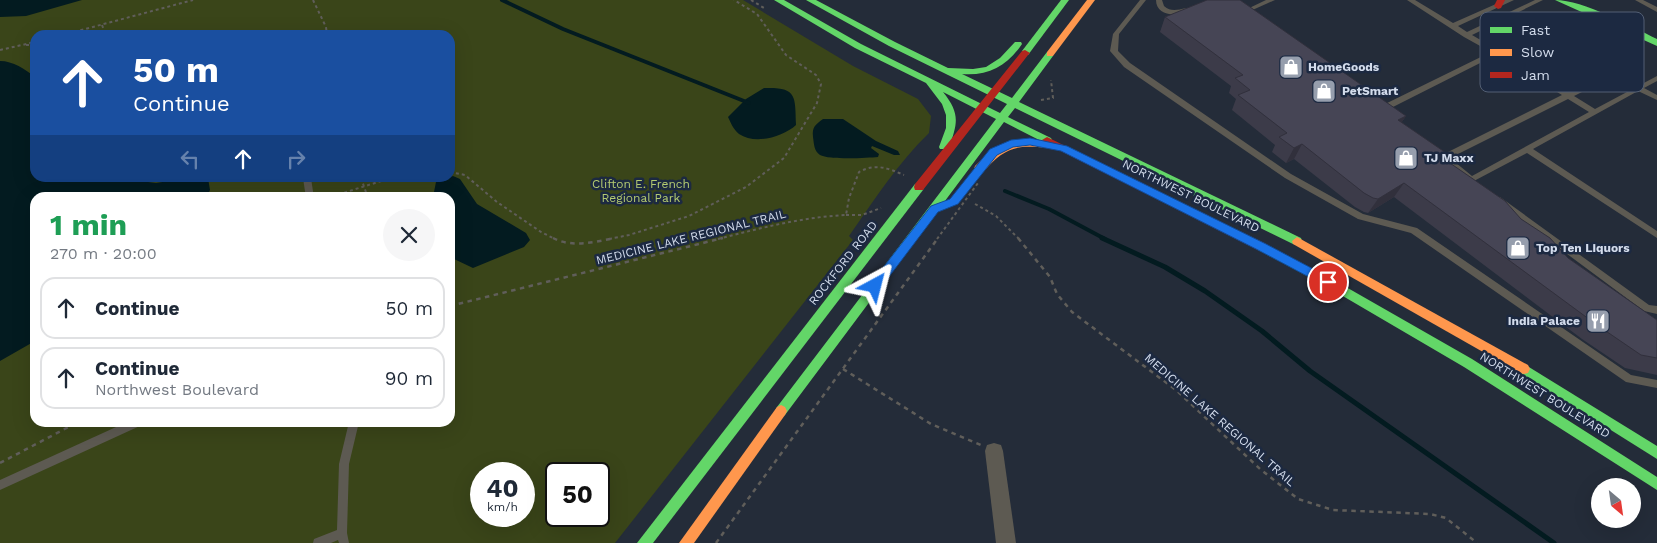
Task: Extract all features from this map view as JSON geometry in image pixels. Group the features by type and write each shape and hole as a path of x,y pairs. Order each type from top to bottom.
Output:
{"main road":[{"name":"NORTHWEST BOULEVARD","path":"778,0 858,46 1262,247 1388,315 1548,412 1657,484"},
{"name":"NORTHWEST BOULEVARD","path":"810,0 937,66 1301,243 1377,284 1523,368 1657,453"},
{"name":"ROCKFORD ROAD","path":"644,543 943,155 992,93 1004,82 1065,0"},
{"path":"686,543 822,354 1092,0"},
{"path":"1560,0 1591,12"},
{"path":"1582,0 1594,12"},
{"path":"937,66 950,70 968,71 1002,63 1041,17 1056,12"},
{"path":"1644,37 1657,43"},
{"path":"1040,88 1048,58"},
{"path":"925,80 943,97 951,114 952,122 943,155"},
{"path":"1049,109 1085,138"},
{"path":"977,178 994,152 1011,144 1030,142 1064,148"},
{"path":"934,209 954,201"}],"street":[{"path":"994,450 1006,543"}],"lane":[{"path":"1143,0 1116,34 1114,51 1127,65 1288,176 1361,217 1414,230 1629,379 1657,384"},
{"path":"1159,0 1161,7 1172,13 1193,7"},
{"path":"1238,5 1249,13 1272,0"},
{"path":"1410,0 1480,44"},
{"path":"1481,12 1499,3 1511,0"},
{"path":"1515,12 1540,0"},
{"path":"1638,0 1657,10"},
{"path":"1453,26 1480,12"},
{"path":"1466,35 1480,28"},
{"path":"1391,114 1380,105 1480,61"},
{"path":"1644,85 1657,78"},
{"path":"1644,91 1657,98"},
{"path":"1561,92 1595,112"},
{"path":"1443,158 1572,92"},
{"path":"1472,179 1631,92"},
{"path":"1527,149 1657,235"},
{"path":"1436,152 1480,184"},
{"path":"1494,195 1647,308 1657,310"},
{"path":"0,485 127,427"},
{"path":"318,543 343,538 344,464 353,427"}],"path":[{"path":"82,30 193,0"},
{"path":"314,0 326,30"},
{"path":"455,173 465,175 497,202 541,232 563,243 590,243 629,235 688,216 746,187 784,158 817,103 821,84 816,75 786,55 757,14 734,0"},
{"path":"102,25 104,30"},
{"path":"0,50 30,44"},
{"name":"MEDICINE LAKE REGIONAL TRAIL","path":"455,305 795,220 818,216 846,215 849,198 859,172 869,166 875,166 904,175"},
{"path":"716,543 843,369 977,178"},
{"path":"363,182 366,192"},
{"path":"344,192 376,182"},
{"name":"MEDICINE LAKE REGIONAL TRAIL","path":"975,204 996,216 1013,232 1050,277 1057,294 1072,312 1176,390 1260,469 1298,499 1333,510 1430,514 1446,518 1477,543"},
{"path":"843,369 931,424 994,450"},
{"path":"0,463 68,427"}],"green space":[{"name":"Clifton E. French Regional Park","path":"0,0 743,0 853,66 918,99 931,116 929,133 897,169 877,196 849,236 853,240 615,543 0,543"}],"shaded area":[{"path":"0,0 82,0 26,16 0,17"},
{"path":"0,61 5,61 23,68 30,73 30,182 209,182 210,190 209,192 30,192 30,344 0,361"},
{"path":"764,88 783,89 792,95 795,106 796,125 784,133 769,138 753,139 739,134 732,126 728,117 746,99"},
{"path":"823,119 843,119 876,141 898,151 900,155 894,155 872,146 871,148 879,154 878,157 839,158 820,155 815,147 813,131 816,125"},
{"path":"455,177 460,179 477,204 526,233 530,240 524,247 473,268 455,259 455,192 434,192 436,182 455,182"}],"building":[{"path":"1207,0 1240,0 1406,116 1398,120 1452,157 1447,161 1505,201 1521,219 1550,238 1568,258 1657,320 1657,358 1641,355 1597,325 1404,183 1378,199 1373,198 1302,144 1294,148 1279,137 1287,133 1238,95 1250,90 1235,78 1243,75 1165,17"}],"waterway":[{"path":"502,0 563,29 749,103"},
{"path":"1005,191 1049,209 1105,239"},
{"path":"1102,238 1165,267 1205,291 1262,331 1310,371 1554,543"}],"traffic: fast":[{"path":"778,0 858,46 1047,140"},
{"path":"810,0 892,44 1297,241"},
{"path":"1025,53 1065,0"},
{"path":"1559,0 1589,12"},
{"path":"1644,37 1657,43"},
{"path":"951,70 973,72 989,69 1003,60 1018,44"},
{"path":"781,411 1050,54"},
{"path":"930,84 943,98 951,115 951,128 944,147"},
{"path":"644,543 919,187"},
{"path":"1262,247 1328,282 1468,363 1657,484"},
{"path":"1524,369 1657,453"}],"traffic: slow":[{"path":"1050,54 1091,0"},
{"path":"979,169 994,154 1009,145 1017,143 1047,145"},
{"path":"1297,241 1524,369"},
{"path":"686,543 781,411"}],"traffic: jam":[{"path":"1498,6 1501,0"},
{"path":"919,187 1025,53"},
{"path":"1047,140 1262,247"}],"place":[{"name":"HomeGoods","path":"1291,67"},
{"name":"PetSmart","path":"1324,91"},
{"name":"TJ Maxx","path":"1406,158"},
{"name":"Top Ten Liquors","path":"1518,248"},
{"name":"India Palace","path":"1598,321"}],"route":[{"path":"875,286 934,209 954,201 994,152 1003,146 1022,142 1064,148 1328,282"}]}
